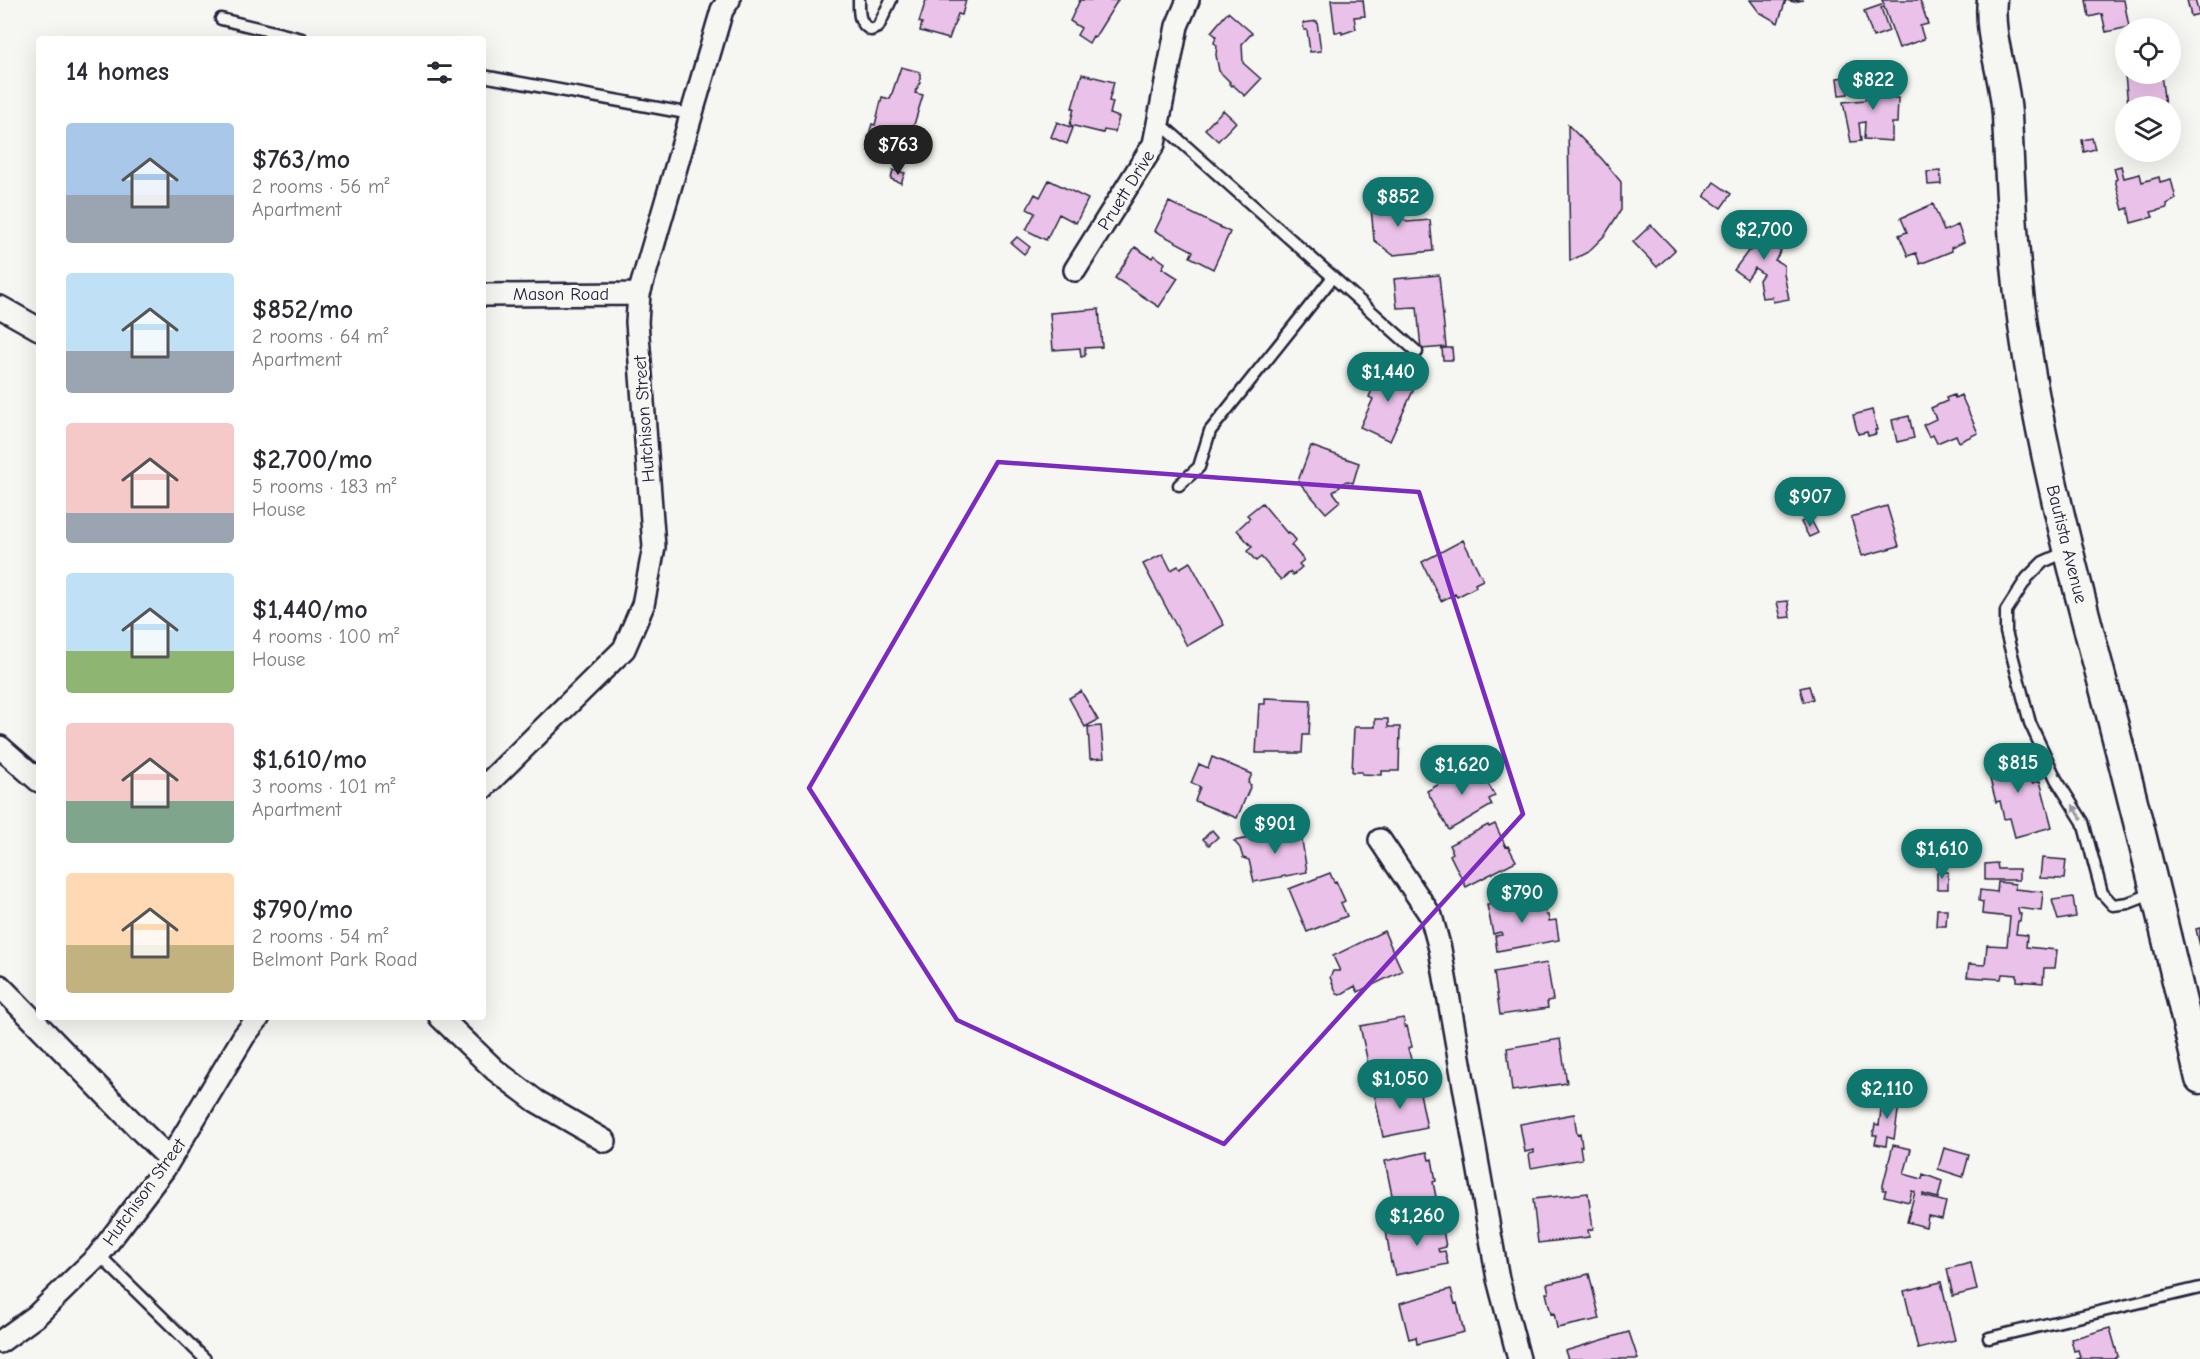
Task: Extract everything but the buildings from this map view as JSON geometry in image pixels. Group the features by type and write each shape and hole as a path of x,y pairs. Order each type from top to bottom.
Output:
{"street":[{"name":"Hutchison Street","path":"486,785 624,649 643,605 654,547 637,322 639,294 722,10 729,0"},
{"name":"Pruett Drive","path":"1075,270 1154,144 1160,123 1177,26 1188,0"},
{"name":"Bautista Avenue","path":"1992,0 1991,15 2006,92 2011,215 2023,324 2042,438 2200,1079"},
{"name":"Mason Road","path":"486,295 639,294"},
{"path":"0,308 36,327"},
{"path":"0,747 36,778"},
{"path":"1380,840 1431,915 1440,949 1498,1279 1518,1359"},
{"path":"0,986 170,1160"},
{"name":"Hutchison Street","path":"0,1342 36,1316 99,1255 170,1160 244,1036 257,1020"},
{"path":"443,1020 495,1070 536,1101 605,1141"}],"lane":[{"path":"859,0 859,18 864,26 871,30 878,27 891,0"},
{"path":"221,19 291,36"},
{"path":"486,77 691,114"},
{"path":"1160,123 1417,352"},
{"path":"1179,485 1199,467 1210,431 1333,276"},
{"path":"2068,551 2043,561 2027,578 2006,611 2006,632 2030,723 2056,779 2083,822 2102,892 2113,905 2128,903 2155,892"},
{"path":"99,1255 205,1359"},
{"path":"1989,1338 2200,1288"}],"highlighted area":[{"path":"998,462 1419,492 1523,814 1224,1144 957,1020 809,788"}]}
